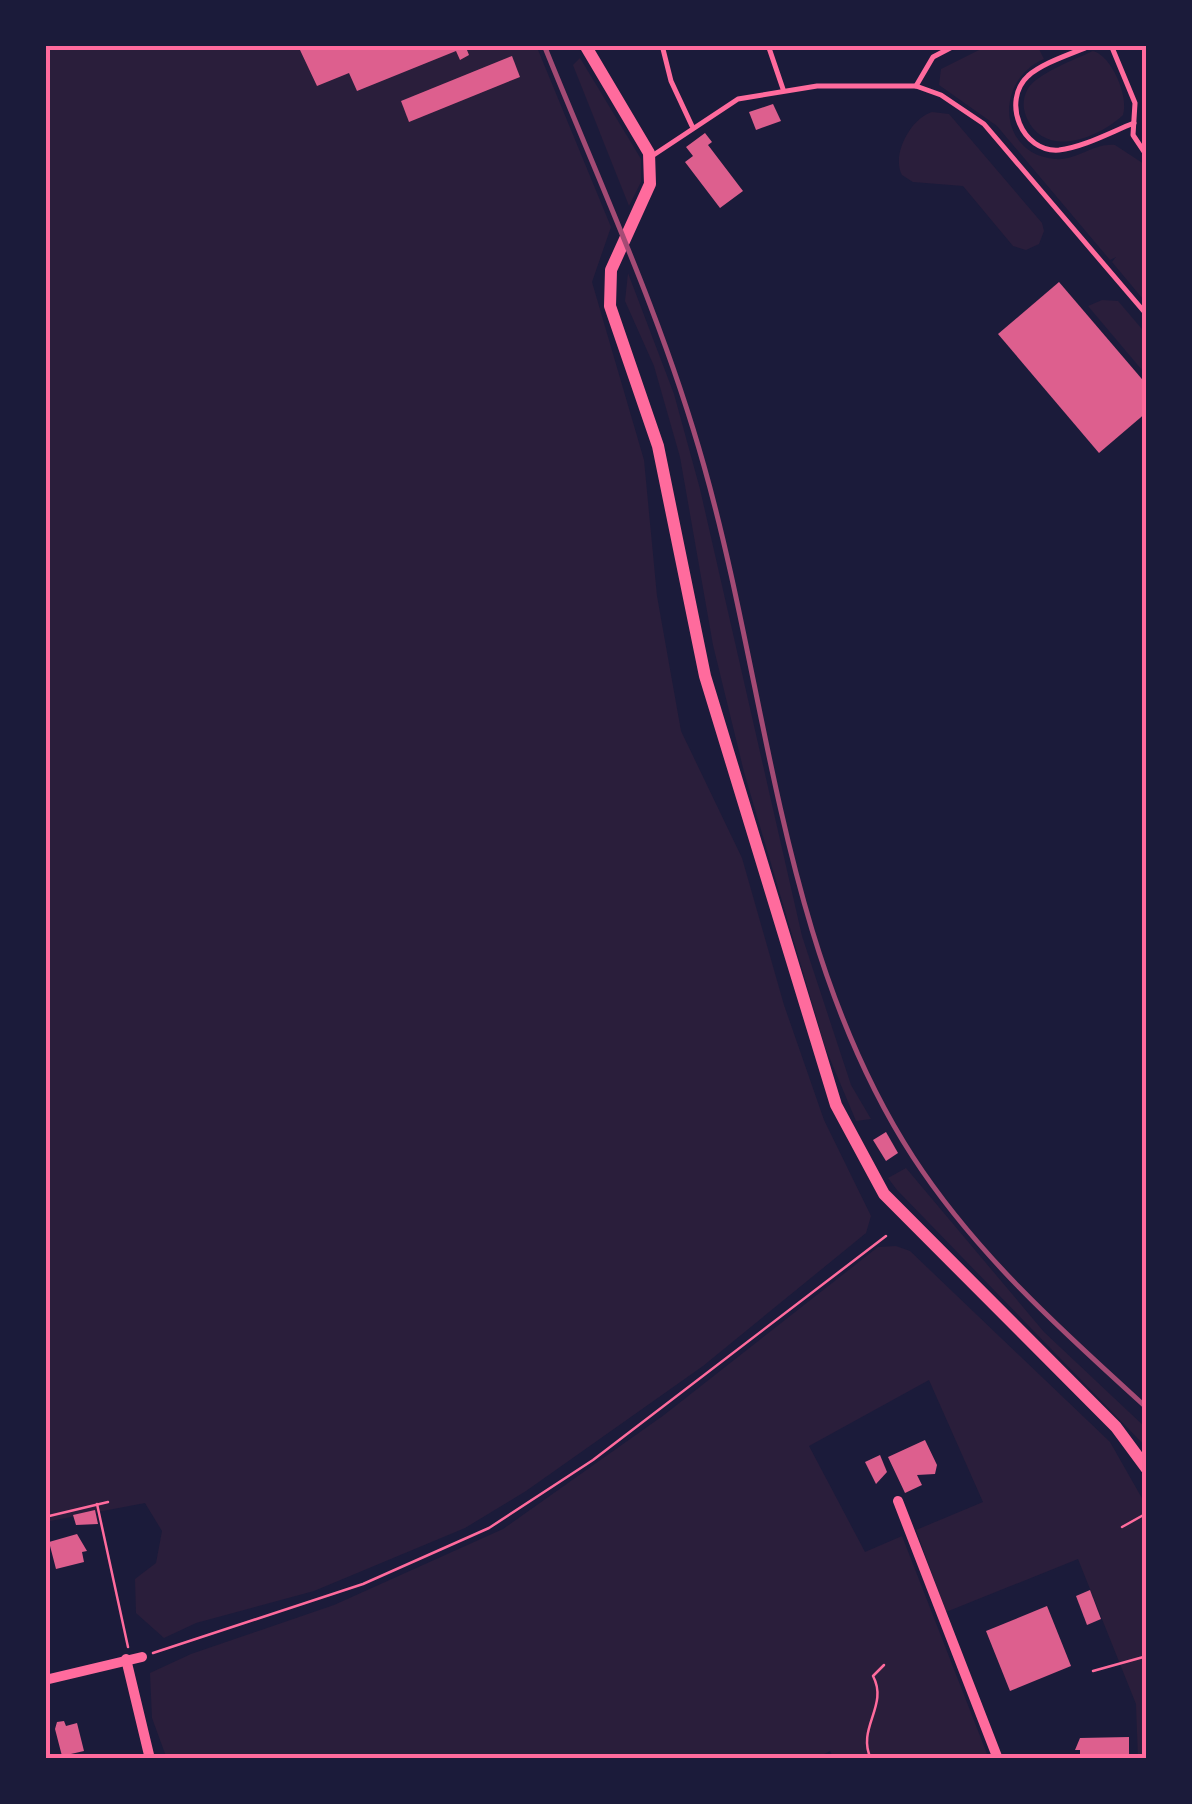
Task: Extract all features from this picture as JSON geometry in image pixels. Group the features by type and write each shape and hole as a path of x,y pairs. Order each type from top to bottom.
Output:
{"street":[{"path":"584,45 650,158 649,188 610,276 610,306 658,446 705,676 836,1105 864,1164 894,1206 1116,1427 1147,1469"},
{"path":"898,1501 998,1759"},
{"path":"45,1680 133,1658 150,1759"}],"lane":[{"path":"662,45 671,81 692,126"},
{"path":"768,45 783,90"},
{"path":"916,86 934,57 956,45"},
{"path":"1092,45 1023,82 1014,103 1022,128 1032,142 1056,150 1134,124"},
{"path":"1111,45 1135,103 1133,135 1147,156"},
{"path":"650,158 692,126 738,99 783,90 867,84 916,86 941,94 984,124 1147,315"}],"path":[{"path":"97,1504 133,1658 364,1584 489,1528 593,1460 886,1236"},
{"path":"45,1517 108,1502"},
{"path":"1122,1527 1147,1513"},
{"path":"1094,1670 1147,1656"},
{"path":"871,1759 865,1739 880,1699 873,1676 884,1665"}],"shaded area":[{"path":"45,45 536,45 611,227 592,282 644,460 657,596 681,731 742,858 784,1005 824,1120 871,1216 866,1233 703,1366 526,1491 465,1528 314,1591 196,1623 164,1638 136,1613 135,1579 156,1563 162,1531 145,1503 45,1522"},
{"path":"989,45 1037,45 1044,59 1016,83 1010,99 1009,116 1022,145 1055,159 1115,145 1147,166 1147,304 1112,262 1116,257 1110,260 997,126 939,85 941,69"},
{"path":"1093,51 1107,61 1117,78 1124,98 1123,115 1085,138 1045,138 1026,116 1027,90 1042,76"},
{"path":"580,58 641,159 641,182 629,206 573,65"},
{"path":"932,112 949,114 1042,223 1044,231 1039,244 1026,250 1013,246 963,186 913,182 902,175 899,158 905,138 917,122"},
{"path":"628,273 674,394 700,489 802,936 851,1085 871,1119 856,1121 825,1047 744,772 713,645 680,457 654,366 625,301"},
{"path":"1102,300 1118,301 1147,335 1147,376 1088,306"},
{"path":"906,1168 1044,1332 1147,1429 1147,1448 897,1190 888,1178"},
{"path":"896,1246 910,1251 1110,1442 1147,1507 1147,1759 1138,1759 1136,1704 1078,1559 946,1612 916,1530 983,1502 929,1380 809,1446 865,1552 902,1536 989,1759 834,1759 830,1751 815,1759 167,1759 152,1718 150,1673 191,1654 334,1605 503,1529 664,1415 878,1247"}],"building":[{"path":"311,45 465,45 469,55 460,60 456,51 357,91 349,73 317,86 300,50"},
{"path":"512,56 520,77 409,122 401,101"},
{"path":"773,104 781,121 756,130 749,112"},
{"path":"705,133 712,142 708,145 743,191 720,208 685,162 693,156 686,147"},
{"path":"1059,282 1147,385 1147,412 1099,453 998,334"},
{"path":"886,1132 898,1153 886,1161 873,1140"},
{"path":"925,1440 937,1465 935,1474 917,1475 922,1485 905,1493 888,1457"},
{"path":"880,1455 887,1472 876,1484 865,1462"},
{"path":"95,1510 98,1524 76,1525 73,1515"},
{"path":"77,1534 87,1551 82,1552 84,1562 56,1569 49,1542"},
{"path":"1090,1590 1101,1619 1087,1625 1076,1596"},
{"path":"1047,1606 1071,1666 1010,1691 986,1631"},
{"path":"64,1721 66,1726 77,1723 84,1751 62,1756 55,1729 57,1722"},
{"path":"1129,1737 1129,1759 1080,1759 1080,1750 1075,1750 1080,1738"}],"railway":[{"path":"544,45 630,254 688,412 726,553 783,821 806,909 834,995 869,1078 913,1157 964,1226 1052,1320 1147,1408"}]}
